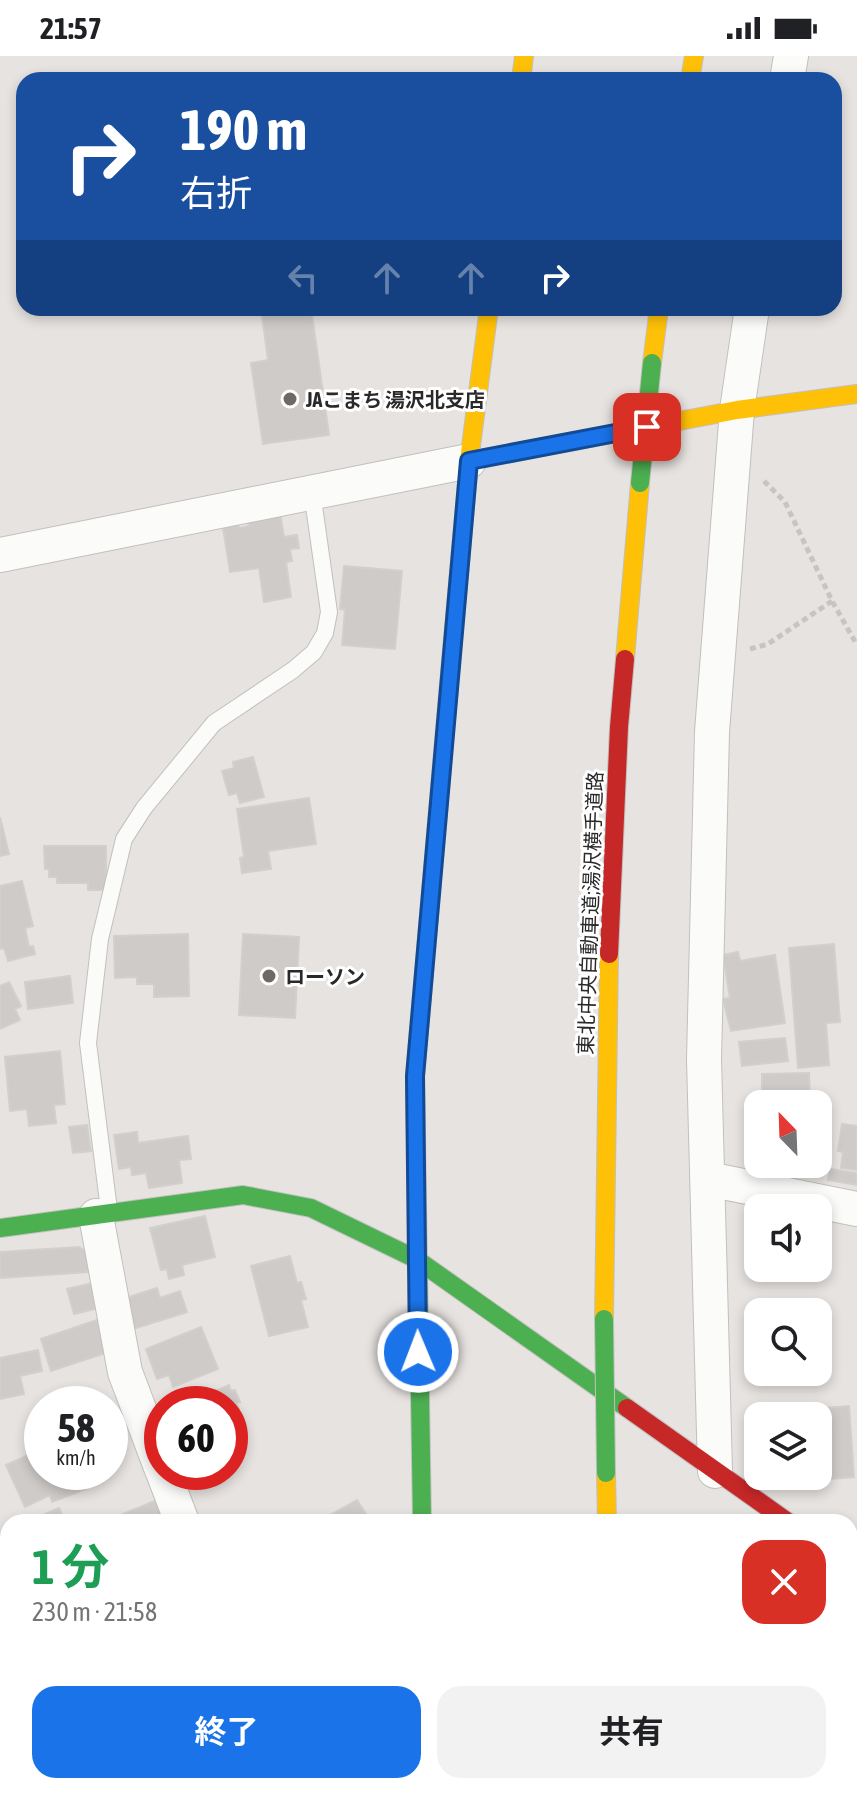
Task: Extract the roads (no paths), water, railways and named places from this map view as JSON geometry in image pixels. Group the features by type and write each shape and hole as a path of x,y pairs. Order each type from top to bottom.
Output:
{"main road":[{"path":"422,1514 415,1076 469,461 488,316"},
{"name":"東北中央自動車道;湯沢横手道路","path":"607,1514 604,1319 607,992 619,727 658,316"},
{"path":"469,461 737,410 857,394"},
{"path":"0,1228 243,1195 311,1208 416,1259 777,1514"}],"street":[{"path":"715,1471 704,1059 712,732 737,410 751,316"},
{"path":"0,555 469,461"},
{"path":"708,1179 857,1209"},
{"path":"103,1215 125,1372 144,1423"},
{"path":"169,1490 179,1514"}],"lane":[{"path":"103,1215 88,1043 100,939 124,839 144,808 214,723 293,670 314,652 325,633 329,612 312,492"}],"place":[{"name":"JAこまち 湯沢北支店","path":"290,399"},
{"name":"ローソン","path":"269,976"}]}
